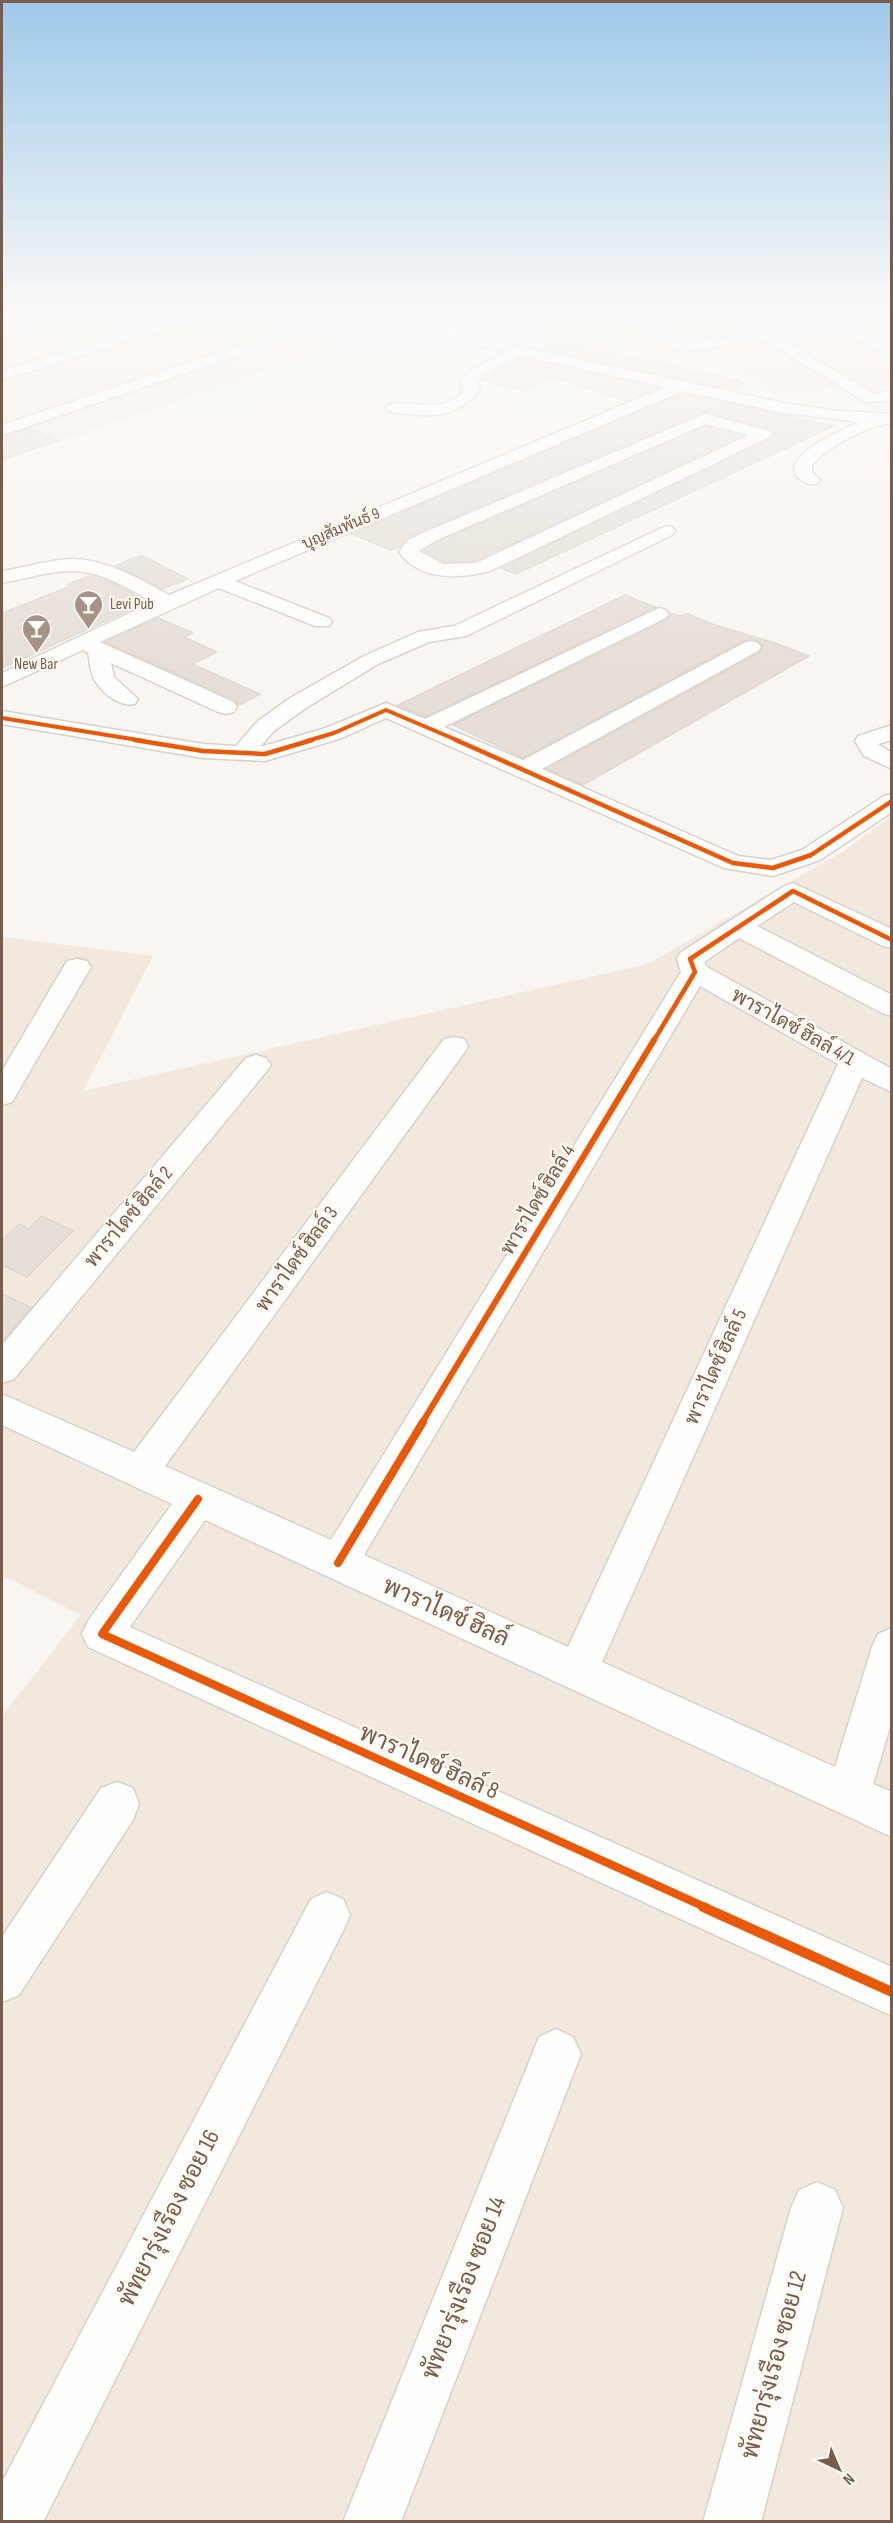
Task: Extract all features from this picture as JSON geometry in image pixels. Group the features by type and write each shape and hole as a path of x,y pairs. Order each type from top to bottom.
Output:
{"street":[{"name":"บุญสัมพันธ์ 9","path":"2,681 91,646 168,602 563,436"},
{"path":"666,436 431,536 415,544 408,552 423,562 446,571 460,573 483,567 760,436"},
{"path":"811,480 803,474 804,464 813,455 851,436"},
{"path":"347,693 382,655 425,636 459,632 666,531"},
{"path":"2,577 49,567 84,566 114,573 168,602"},
{"path":"219,580 322,622"},
{"path":"425,727 658,614"},
{"path":"91,646 104,679 127,699"},
{"path":"91,646 226,707"},
{"path":"524,769 751,648"},
{"path":"242,753 266,726 298,703 347,693 733,863 773,868 812,855 891,801"},
{"path":"2,718 203,751 265,754 334,733 386,710"},
{"path":"891,732 866,741 866,747 871,752 891,762"},
{"name":"พาราไดซ์ ฮิลล์ 4","path":"338,1563 695,972 690,959 793,891 891,940"},
{"path":"738,927 891,1007"},
{"path":"2,1095 77,967"},
{"name":"พาราไดซ์ ฮิลล์ 4/1","path":"695,972 891,1082"},
{"name":"พาราไดซ์ ฮิลล์ 3","path":"140,1472 454,1046"},
{"name":"พาราไดซ์ ฮิลล์ 5","path":"577,1672 854,1062"},
{"name":"พาราไดซ์ ฮิลล์ 2","path":"2,1369 256,1065"},
{"name":"พาราไดซ์ ฮิลล์","path":"2,1409 891,1815"},
{"name":"พาราไดซ์ ฮิลล์ 8","path":"198,1499 102,1634 891,1992"},
{"path":"848,1795 891,1647"},
{"path":"2,1978 117,1804"},
{"name":"พัทยารุ่งเรือง ซอย 16","path":"12,2522 327,1916"},
{"name":"พัทยารุ่งเรือง ซอย 14","path":"372,2522 556,2054"},
{"name":"พัทยารุ่งเรือง ซอย 12","path":"732,2522 817,2208"}],"shaded area":[{"path":"2,436 76,436 2,461"},
{"path":"891,816 891,2521 2,2521 2,1716 81,1615 2,1575 2,937 153,956 83,1091 648,964 844,851"}],"building":[{"path":"46,436 57,441 2,459 2,437"},
{"path":"583,436 648,436 424,530 407,538 400,547 390,550 352,534"},
{"path":"683,436 742,436 475,561 444,562 424,551 438,542"},
{"path":"773,436 813,436 516,574 501,568 771,439"},
{"path":"141,555 188,579 163,589 115,566"},
{"path":"90,576 113,583 148,602 2,668 2,613 71,586 67,584"},
{"path":"625,595 656,607 425,717 398,705"},
{"path":"671,613 679,616 688,614 809,656 583,785 547,769 759,653 763,647 760,642 752,639 743,641 523,758 453,725 667,620"},
{"path":"158,618 193,633 184,637 217,652 192,664 260,694 239,705 235,700 105,642"},
{"path":"42,1216 73,1231 27,1277 2,1265 2,1241 19,1224 29,1229"},
{"path":"2,1294 31,1307 2,1342"}],"cycle path":[{"path":"2,718 203,751 265,754 334,733 386,710 733,863 773,868 811,855 892,801"},
{"path":"338,1563 695,972 690,959 793,891 892,940"},
{"path":"198,1499 102,1634 892,1992"}],"place":[{"name":"Levi Pub","path":"89,630"},
{"name":"New Bar","path":"36,654"}]}
